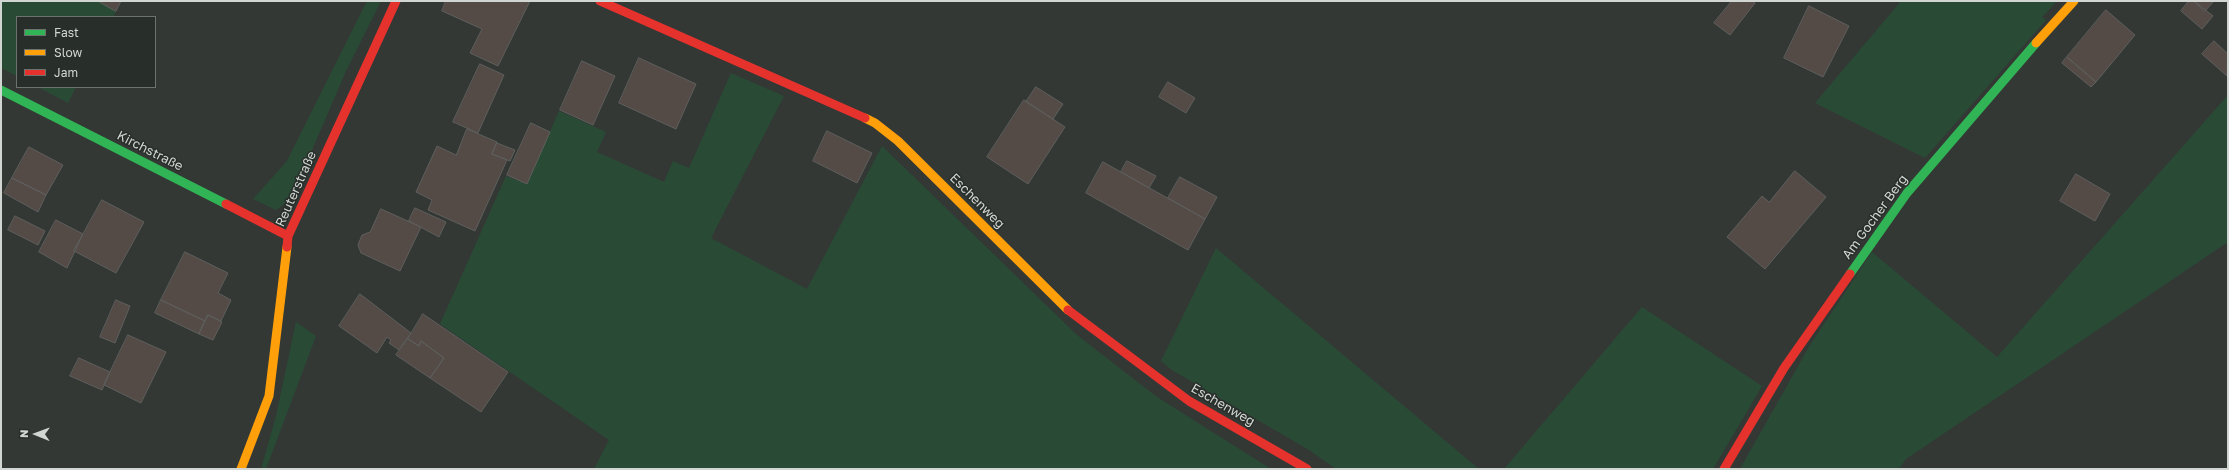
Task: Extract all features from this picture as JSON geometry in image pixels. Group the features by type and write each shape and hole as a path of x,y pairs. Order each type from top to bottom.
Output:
{"street":[{"name":"Reuterstraße","path":"241,469 268,396 288,236 396,1"},
{"name":"Eschenweg","path":"600,1 875,123 898,141 1067,309 1189,401 1307,469"},
{"name":"Am Gocher Berg","path":"1724,469 1784,368 1907,193 2012,69 2074,1"},
{"name":"Kirchstraße","path":"1,90 288,236"}],"green space":[{"path":"1,1 121,1 114,16 16,16 16,76 1,68"},
{"path":"367,1 381,1 346,71 291,199 276,210 253,199 287,161"},
{"path":"1901,1 2057,1 2042,17 2046,20 1925,158 1815,103"},
{"path":"731,73 784,96 711,238 807,289 882,146 1077,335 1157,397 1271,469 594,469 609,440 440,324 506,176 527,184 559,111 606,132 597,152 664,182 673,161 689,168"},
{"path":"40,88 76,88 68,103"},
{"path":"2228,95 2228,242 1906,459 1899,469 1740,469 1810,345 1872,252 1997,357"},
{"path":"1216,248 1479,469 1336,469 1309,450 1172,370 1161,361"},
{"path":"1642,307 1762,386 1713,469 1504,469"},
{"path":"296,322 316,336 266,469 261,469 276,416"}],"building":[{"path":"98,1 121,1 116,11"},
{"path":"446,1 530,1 498,66 470,53 482,29 442,11"},
{"path":"1732,1 1752,1 1755,3 1730,35 1714,23"},
{"path":"2189,1 2194,1 2213,16 2202,29 2181,11"},
{"path":"2194,1 2214,1 2205,11"},
{"path":"1809,6 1849,26 1823,77 1784,58"},
{"path":"2106,10 2135,35 2096,82 2067,57"},
{"path":"2214,41 2228,54 2227,76 2202,54"},
{"path":"2067,57 2096,82 2091,87 2062,63"},
{"path":"639,58 696,84 676,129 619,103"},
{"path":"582,61 615,76 593,125 560,110"},
{"path":"480,64 504,75 478,133 453,122"},
{"path":"1168,82 1195,98 1186,113 1159,97"},
{"path":"1036,87 1063,104 1053,119 1026,102"},
{"path":"1024,100 1065,127 1028,184 987,157"},
{"path":"531,123 550,132 527,184 507,175"},
{"path":"467,129 497,142 492,154 507,160 475,231 428,210 432,200 416,192 437,146 456,155"},
{"path":"827,131 872,153 857,183 813,161"},
{"path":"497,143 515,150 510,161 492,154"},
{"path":"29,147 63,165 46,195 12,178"},
{"path":"1127,161 1156,176 1149,188 1121,172"},
{"path":"1103,162 1205,219 1188,250 1086,193"},
{"path":"1795,171 1826,197 1765,269 1727,237 1762,196 1769,202"},
{"path":"2076,174 2110,194 2095,221 2060,201"},
{"path":"1180,177 1217,197 1205,219 1168,198"},
{"path":"12,178 46,195 38,212 4,193"},
{"path":"102,200 144,222 116,273 74,251"},
{"path":"415,208 446,222 439,237 409,221"},
{"path":"381,209 421,227 400,271 361,253 358,245 362,235 370,232"},
{"path":"15,216 45,231 38,245 8,230"},
{"path":"56,220 83,234 67,268 39,252"},
{"path":"185,252 228,273 218,293 231,300 221,321 208,315 205,321 161,300"},
{"path":"360,294 411,333 399,350 389,343 391,340 387,337 377,353 339,326"},
{"path":"116,300 130,306 115,343 100,337"},
{"path":"161,300 205,321 199,334 155,313"},
{"path":"423,314 508,372 481,412 430,378 444,358 421,341 419,346 408,339"},
{"path":"208,315 222,322 213,340 199,334"},
{"path":"128,335 166,352 141,403 104,385"},
{"path":"408,339 419,346 421,341 444,358 430,378 396,355"},
{"path":"79,358 110,372 102,390 70,376"}],"traffic: fast":[{"path":"1850,274 1907,193 2036,43"},
{"path":"1,90 226,204"}],"traffic: slow":[{"path":"2036,43 2074,1"},
{"path":"865,118 875,123 898,141 1068,310"},
{"path":"241,469 269,396 287,247"}],"traffic: jam":[{"path":"287,247 288,236 396,1"},
{"path":"600,1 865,118"},
{"path":"226,204 288,236"},
{"path":"1724,469 1784,368 1850,274"},
{"path":"1068,310 1189,401 1307,469"}]}
